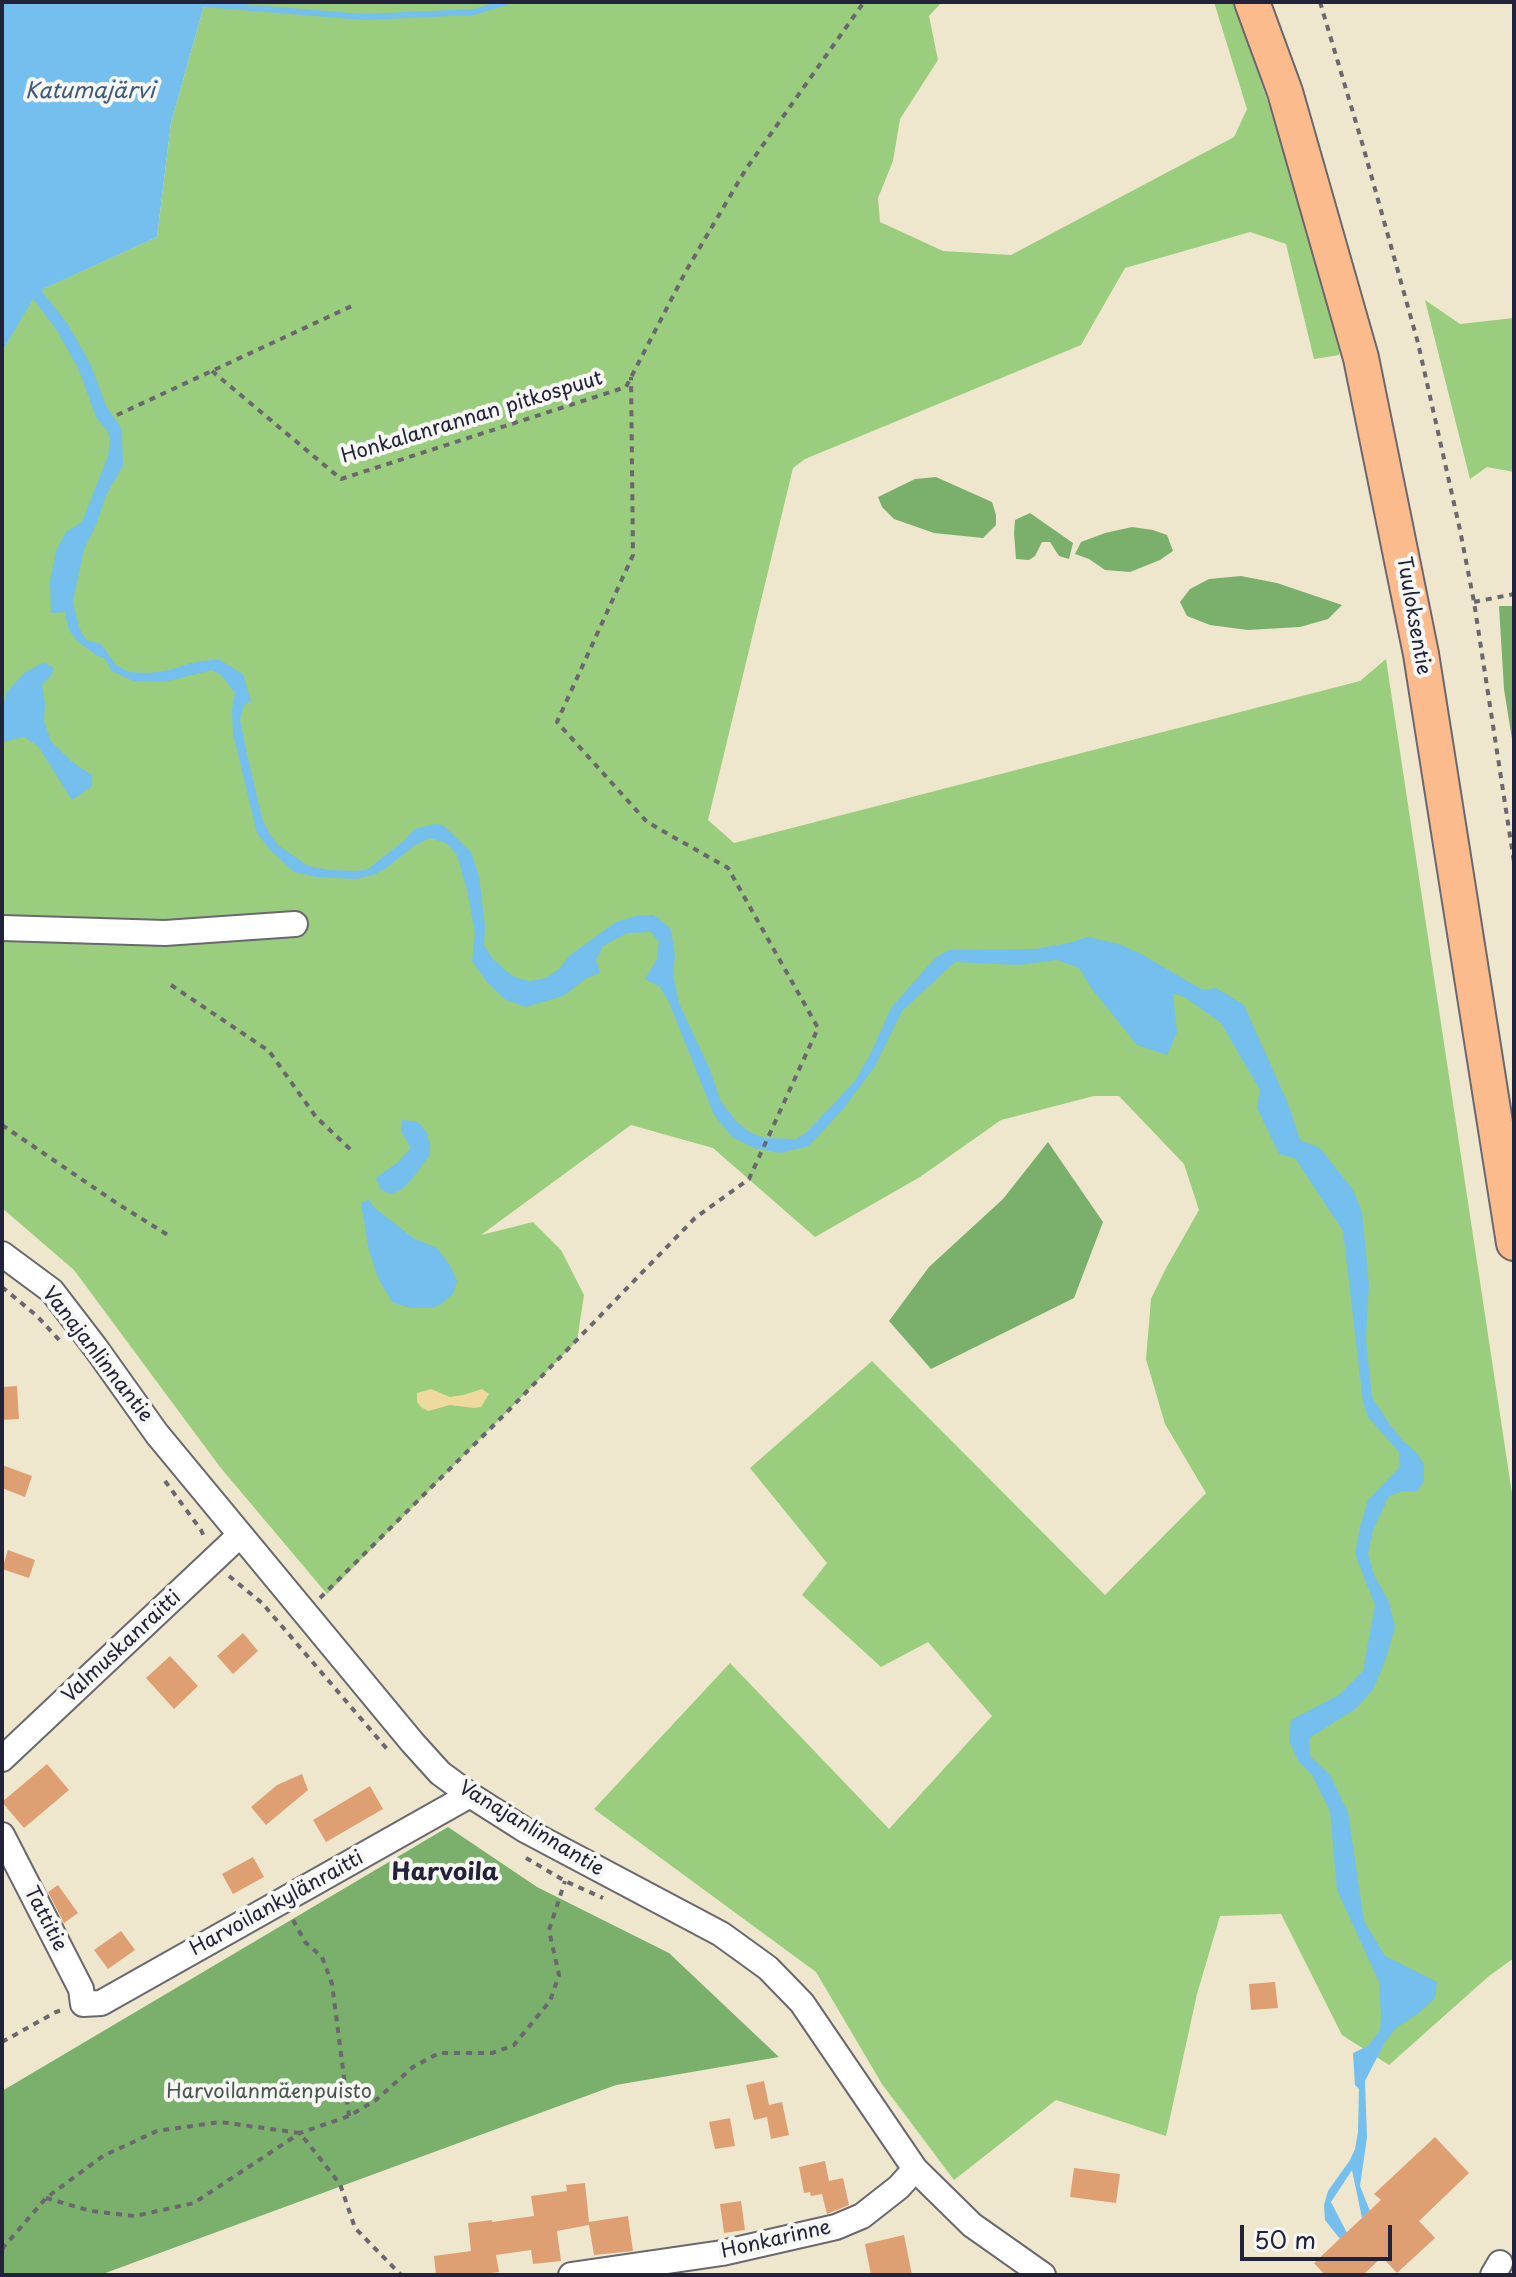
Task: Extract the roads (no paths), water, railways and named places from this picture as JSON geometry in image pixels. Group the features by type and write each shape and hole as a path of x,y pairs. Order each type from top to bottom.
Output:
{"highway":[{"name":"Tuuloksentie","path":"1252,2 1285,92 1368,388 1421,654 1514,1243"}],"street":[{"path":"2,928 165,933 295,924"},
{"name":"Vanajanlinnantie","path":"2,1254 52,1291 157,1434 440,1773 525,1830 721,1934 768,1968 802,2003 915,2169 972,2225 1043,2275"},
{"name":"Valmuskanraitti","path":"2,1759 240,1535"},
{"name":"Harvoilankylänraitti","path":"83,2004 101,2003 470,1795"},
{"name":"Tattitie","path":"2,1835 81,1989 83,2004"},
{"name":"Honkarinne","path":"571,2275 722,2253 836,2227 862,2216 899,2187 915,2169"}],"water":[{"name":"Katumajärvi","path":"2,2 205,2 171,123 157,237 41,290 67,323 90,363 107,408 122,434 123,466 106,495 84,549 73,601 79,628 86,640 101,644 116,665 129,672 170,670 218,659 243,674 251,701 244,705 240,719 245,745 262,818 278,845 308,866 357,871 368,869 415,829 443,825 471,852 479,876 484,945 506,971 530,981 546,978 559,969 569,956 616,922 636,916 653,915 658,918 671,929 675,956 673,975 679,1003 721,1102 737,1122 749,1132 764,1138 796,1139 806,1133 855,1081 891,1008 935,958 949,950 1036,949 1088,937 1119,944 1203,990 1216,988 1244,1005 1289,1106 1300,1140 1320,1148 1353,1190 1362,1212 1369,1284 1366,1340 1372,1397 1391,1426 1424,1464 1424,1482 1416,1492 1403,1491 1389,1496 1373,1530 1368,1554 1374,1575 1389,1602 1395,1627 1374,1688 1357,1708 1309,1738 1310,1756 1330,1775 1348,1812 1364,1921 1385,1956 1437,1982 1435,1998 1396,2028 1385,2042 1365,2081 1367,2137 1360,2186 1370,2211 1362,2218 1352,2170 1331,2202 1347,2233 1340,2239 1325,2220 1324,2205 1328,2191 1355,2149 1359,2089 1355,2085 1353,2053 1368,2046 1380,2030 1379,1982 1337,1890 1330,1811 1312,1775 1298,1761 1289,1741 1291,1720 1339,1695 1363,1671 1375,1605 1355,1554 1368,1500 1400,1467 1399,1452 1368,1417 1363,1402 1343,1231 1295,1158 1279,1154 1257,1108 1260,1090 1221,1023 1186,998 1173,993 1177,1033 1167,1055 1137,1045 1079,968 1057,960 1019,965 955,962 902,1011 875,1066 844,1108 809,1146 780,1153 754,1148 732,1137 714,1115 668,1000 659,986 645,979 657,959 659,942 651,932 627,933 603,946 596,960 600,973 587,978 563,996 526,1007 506,1000 487,982 472,961 475,933 467,890 457,855 446,843 430,838 414,846 385,869 356,879 316,877 294,872 257,833 233,734 235,693 221,675 212,670 164,682 133,681 112,671 104,658 76,640 68,628 65,612 51,613 50,581 56,551 66,532 82,522 108,456 110,438 96,417 79,370 56,329 33,299 2,352"},
{"path":"44,662 54,668 42,685 44,721 51,741 72,762 92,775 92,786 72,800 38,746 24,737 2,742 2,712 6,693 24,673"},
{"path":"402,1120 418,1122 426,1131 430,1144 429,1156 401,1190 390,1194 380,1189 376,1178 411,1148 401,1131"},
{"path":"369,1200 413,1238 437,1248 450,1265 457,1281 453,1294 440,1305 412,1308 393,1303 379,1280 369,1251 361,1203"}],"waterway":[{"path":"204,4 364,17 474,12 507,2"}],"district":[{"name":"Harvoila","path":"445,1873"}],"park label":[{"name":"Harvoilanmäenpuisto","path":"269,2092"}]}
